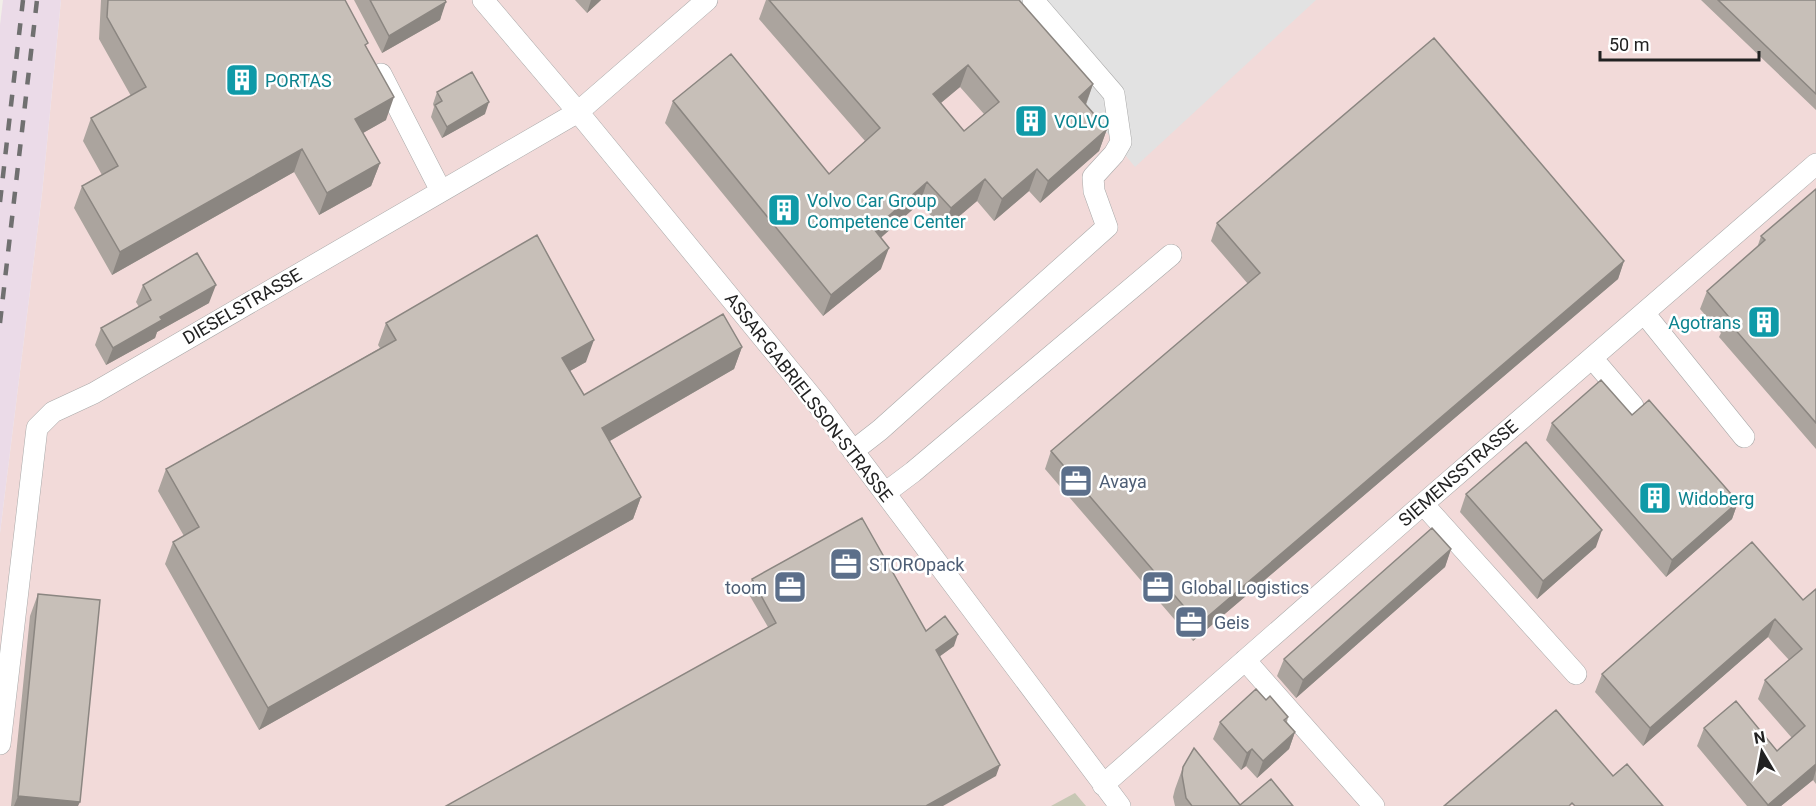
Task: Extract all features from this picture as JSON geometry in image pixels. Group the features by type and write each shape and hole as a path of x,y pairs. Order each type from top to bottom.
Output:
{"street":[{"name":"ASSAR-GABRIELSSON-STRASSE","path":"483,0 824,412 1120,806"},
{"name":"DIESELSTRASSE","path":"0,744 37,428 53,412 94,393 578,112 707,0"},
{"path":"853,451 880,430 1107,227 1094,191 1094,177 1121,142 1114,94 1033,0"},
{"path":"368,52 441,191"},
{"name":"SIEMENSSTRASSE","path":"1103,786 1423,504 1816,164"},
{"path":"885,493 1171,255"},
{"path":"1644,312 1744,437"},
{"path":"1592,357 1633,406"},
{"path":"1423,504 1576,674"},
{"path":"1245,660 1374,806"}],"shaded area":[{"path":"3,0 61,0 42,194 0,533 0,25"},
{"path":"61,0 1816,0 1816,806 0,806 0,533 42,194"},
{"path":"992,0 1316,0 1135,167"},
{"path":"1075,793 1086,806 1051,806"}],"building":[{"name":"PORTAS","path":"108,0 345,0 368,43 365,45 394,97 355,119 380,163 327,193 302,149 120,252 82,186 118,166 91,118 146,87 107,17"},
{"path":"370,0 445,0 446,2 389,36"},
{"path":"769,0 1019,0 1093,84 1079,97 1107,129 1048,181 1037,169 1002,199 985,179 951,208 927,182 874,229 889,248 831,295 673,101 731,54 829,174 880,128","holes":["968,65 999,102 964,131 933,94"]},
{"path":"1718,0 1816,0 1816,94"},
{"path":"1434,38 1624,261 1199,624 1051,451 1260,273 1217,223"},
{"path":"472,72 489,102 447,127 435,105 442,101 437,92"},
{"name":"Agotrans","path":"1816,189 1816,423 1726,319 1729,317 1707,291 1765,240 1761,236"},
{"path":"537,235 594,340 562,358 584,395 723,314 742,347 602,428 641,497 268,708 173,542 199,527 166,469 396,340 386,323"},
{"path":"197,253 216,285 160,317 162,320 113,348 101,328 151,300 143,285"},
{"name":"Widoberg","path":"1601,380 1632,415 1649,400 1738,502 1672,560 1552,423"},
{"path":"1526,442 1602,530 1543,581 1466,494"},
{"path":"862,518 926,631 945,616 958,634 936,650 1000,765 926,806 446,806 776,623 752,579"},
{"path":"1432,528 1451,549 1303,680 1284,659"},
{"path":"1752,542 1803,600 1816,589 1816,764 1768,805 1704,728 1736,701 1777,751 1805,726 1765,680 1802,649 1775,619 1650,728 1602,674"},
{"path":"38,594 100,600 80,802 18,796"},
{"path":"1256,689 1266,700 1270,696 1288,717 1284,720 1295,732 1263,761 1252,749 1247,753 1220,722"},
{"path":"1556,710 1613,776 1627,764 1663,806 1575,806 1572,803 1569,806 1444,806"},
{"path":"1194,748 1240,805 1271,779 1293,806 1192,806 1186,798 1182,775 1183,767"}],"railway":[{"path":"0,202 23,0"},
{"path":"0,323 37,0"}],"place":[{"name":"PORTAS","path":"242,80"},
{"name":"VOLVO","path":"1031,121"},
{"name":"Volvo Car Group Competence Center","path":"784,210"},
{"name":"Agotrans","path":"1764,322"},
{"name":"Avaya","path":"1076,481"},
{"name":"Widoberg","path":"1655,498"},
{"name":"STOROpack","path":"846,564"},
{"name":"toom","path":"790,587"},
{"name":"Global Logistics","path":"1158,587"},
{"name":"Geis","path":"1191,622"}]}
